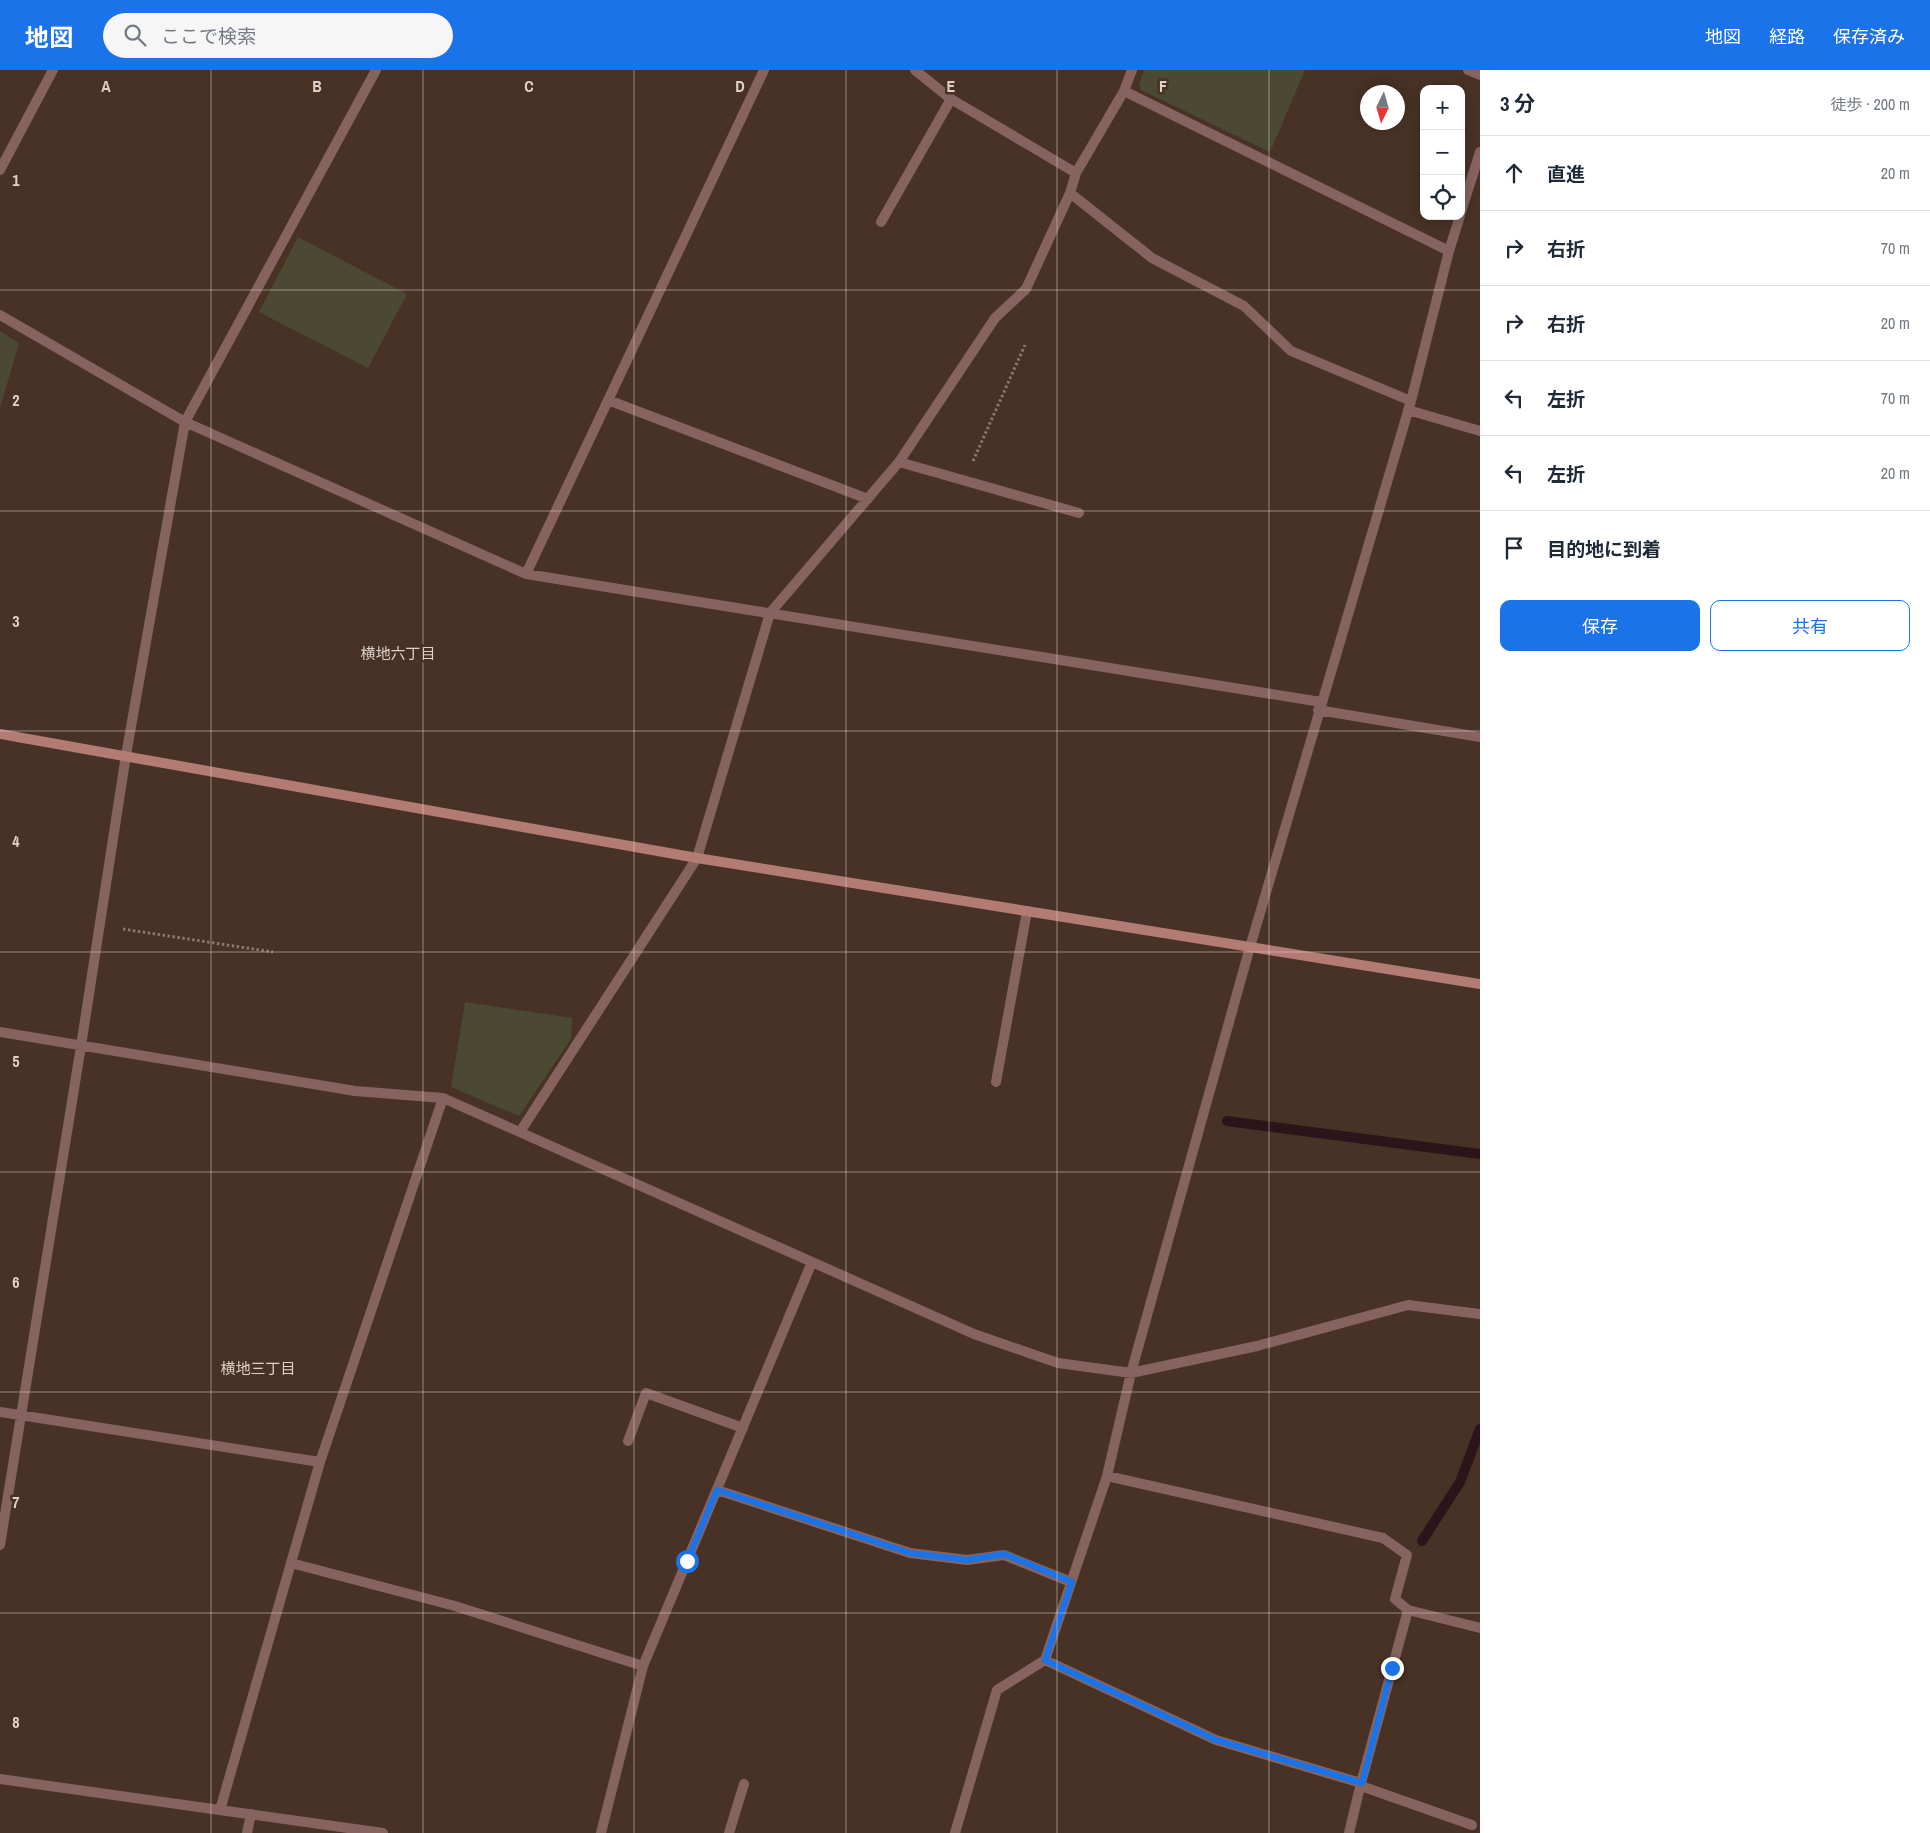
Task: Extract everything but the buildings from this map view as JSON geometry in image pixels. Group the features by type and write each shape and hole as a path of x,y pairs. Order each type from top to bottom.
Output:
{"street":[{"path":"0,170 53,70"},
{"path":"0,1545 126,755 185,422 376,70"},
{"path":"526,574 764,70"},
{"path":"915,70 951,99 1076,173"},
{"path":"520,1132 697,858 770,613 899,462 995,318 1026,289 1070,193 1076,173 1124,91 1132,70"},
{"path":"1468,70 1480,75"},
{"path":"1124,91 1449,251"},
{"path":"881,222 951,99"},
{"path":"1465,199 1480,152"},
{"path":"1070,193 1152,258 1244,306 1291,351 1409,405 1480,431"},
{"path":"955,1833 997,1690 1045,1660 1107,1476 1131,1373 1250,947 1409,405 1459,220"},
{"path":"0,315 185,422 526,574 770,613 1320,706 1480,737"},
{"path":"608,400 868,499"},
{"path":"899,462 1080,513"},
{"path":"0,734 697,858 1480,984"},
{"path":"996,1082 1027,911"},
{"path":"0,1032 355,1091 443,1098 974,1334 1058,1363 1131,1373 1257,1346 1408,1305 1480,1314"},
{"path":"220,1810 320,1462 443,1098"},
{"path":"601,1833 643,1666 812,1262"},
{"path":"628,1441 646,1393 742,1428"},
{"path":"0,1412 320,1462"},
{"path":"1107,1476 1383,1538 1407,1555 1395,1599 1408,1610 1480,1628"},
{"path":"717,1490 910,1553 967,1560 1004,1554 1072,1582"},
{"path":"291,1563 455,1606 643,1666"},
{"path":"1349,1833 1408,1610"},
{"path":"1045,1660 1216,1740 1361,1784 1472,1825"},
{"path":"0,1779 383,1833"},
{"path":"729,1833 744,1784"},
{"path":"247,1833 250,1814"}],"path":[{"path":"964,480 1025,345"},
{"path":"100,925 273,952"}],"shaded area":[{"path":"1144,70 1305,70 1270,152 1141,90 1139,85"},
{"path":"298,237 407,294 368,368 259,312"},
{"path":"0,331 19,343 0,408"},
{"path":"465,1002 572,1018 571,1039 519,1116 451,1087"}],"waterway":[{"path":"1227,1121 1480,1154"},
{"path":"1422,1541 1460,1482 1480,1429"}],"district":[{"name":"横地六丁目","path":"398,653"},
{"name":"横地三丁目","path":"258,1368"}],"route":[{"path":"687,1561 717,1490 910,1553 967,1560 1004,1554 1072,1582 1045,1660 1216,1740 1362,1783 1392,1668"}]}
